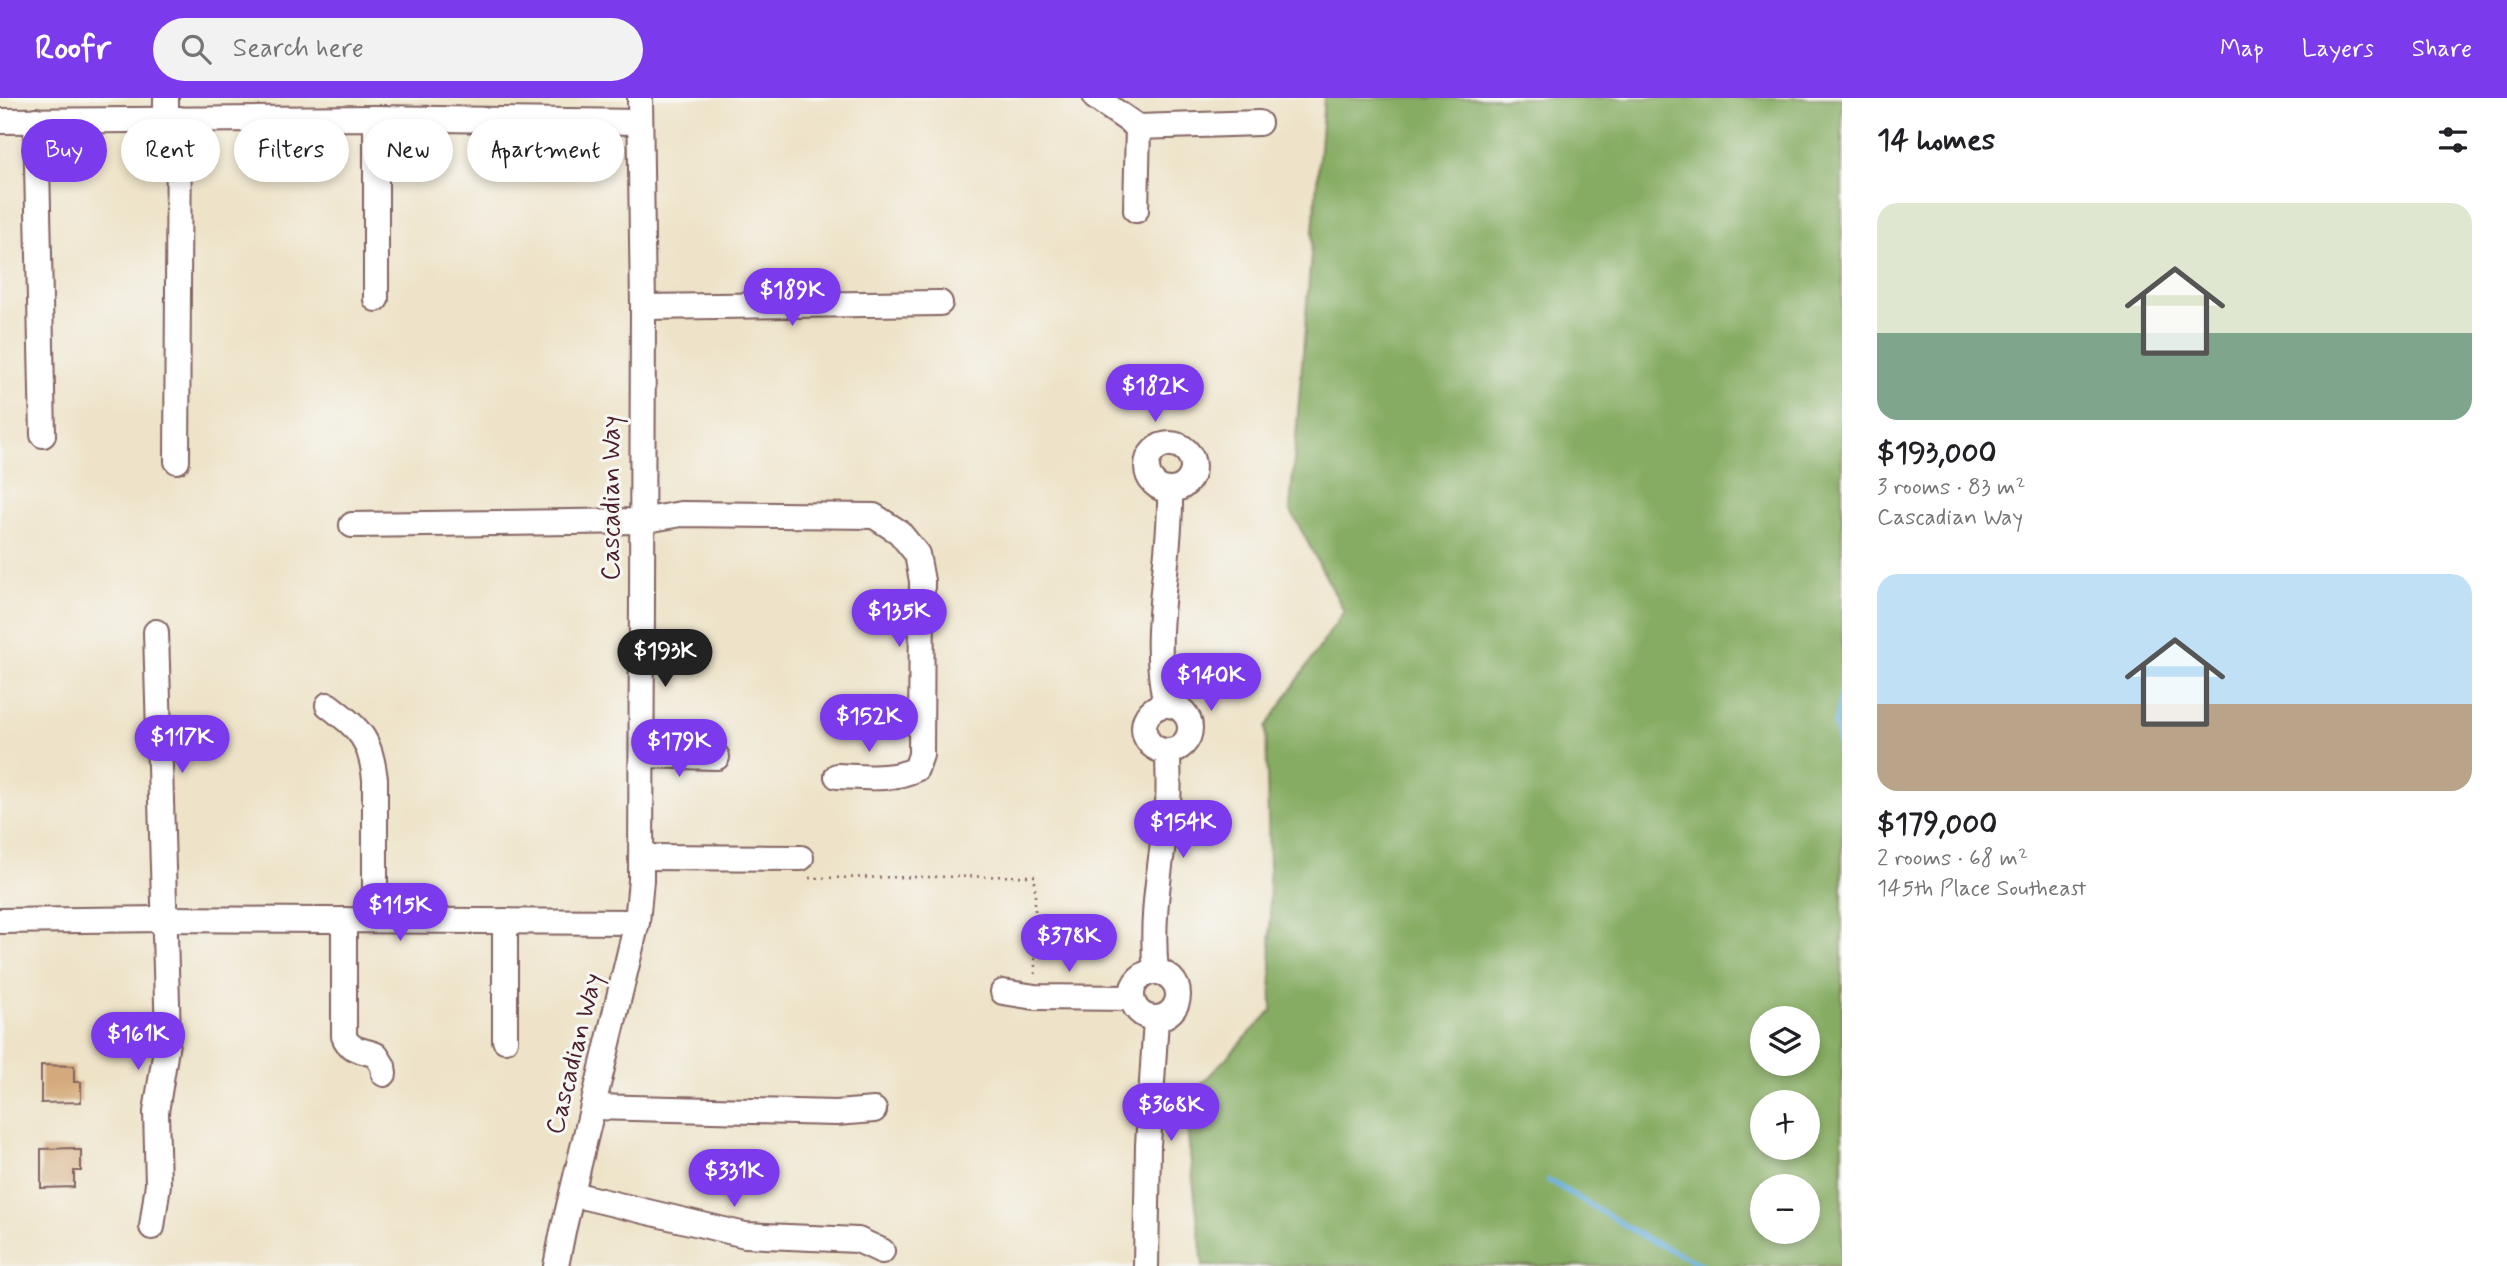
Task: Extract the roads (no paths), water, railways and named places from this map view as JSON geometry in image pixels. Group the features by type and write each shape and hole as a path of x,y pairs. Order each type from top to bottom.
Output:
{"street":[{"path":"1096,98 1138,127 1259,123"},
{"path":"52,119 177,111 640,110"},
{"name":"Cascadian Way","path":"556,1266 638,922 642,857 643,307 640,110"},
{"path":"177,111 177,461"},
{"path":"376,299 389,111"},
{"path":"0,121 21,120"},
{"path":"1136,210 1138,127"},
{"path":"37,182 43,435"},
{"path":"643,307 940,303"},
{"path":"1167,704 1158,661 1162,594 1171,523 1170,491"},
{"path":"352,524 641,521 681,514 874,516 899,532 917,554 922,581 921,755 916,769 903,775 837,776"},
{"path":"152,1227 158,1184 156,1112 169,1036 163,919 156,632"},
{"path":"1167,704 1182,710 1190,724 1191,732 1183,746 1168,752 1154,748 1145,736 1144,729 1148,715 1167,704"},
{"path":"328,705 355,727 366,740 373,760 375,920"},
{"path":"1156,971 1153,947 1154,917 1168,810 1168,752"},
{"path":"642,755 718,757"},
{"path":"642,857 803,868"},
{"path":"0,921 163,919 638,922"},
{"path":"344,920 344,1036 346,1043 376,1055 383,1066 384,1074"},
{"path":"505,921 505,1040"},
{"path":"1156,971 1171,978 1178,1000 1170,1013 1156,1019 1136,1010 1131,998 1135,982 1141,976 1156,971"},
{"path":"1003,992 1035,997 1131,998"},
{"path":"1146,1266 1148,1145 1156,1019"},
{"path":"593,1107 836,1113 874,1110"},
{"path":"572,1194 746,1235 858,1240 882,1251"}],"waterway":[{"path":"1842,689 1835,724 1842,764"},
{"path":"1548,1180 1646,1238 1704,1266"}]}
